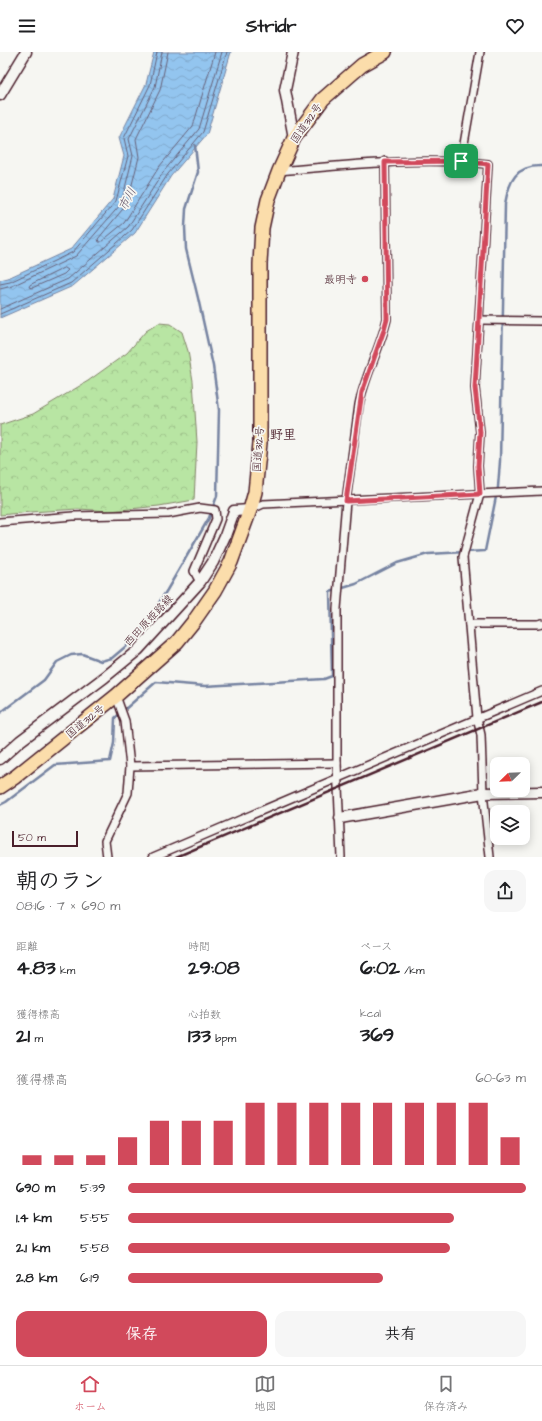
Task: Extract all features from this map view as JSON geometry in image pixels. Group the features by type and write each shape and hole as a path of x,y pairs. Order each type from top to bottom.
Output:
{"highway":[{"name":"国道312号","path":"0,787 15,778 116,696 177,642 215,591 231,562 250,510 254,492 260,443 260,264 262,228 268,200 294,138 323,99 362,65 385,52"}],"main road":[{"path":"0,95 26,52"},
{"path":"293,52 285,90 294,138"},
{"name":"西田原姫路線","path":"0,759 20,741 105,678 138,650 200,582 213,562 234,512 250,510"},
{"path":"340,818 483,793 542,792"}],"street":[{"path":"461,161 480,52"},
{"path":"279,171 385,162 461,161 488,164 475,388 480,432 478,466 480,494 463,557 478,718 481,735 483,793 490,857"},
{"path":"341,857 337,763 337,610 346,501 362,392 387,319 385,162"},
{"path":"478,320 542,321"},
{"path":"250,510 263,504 542,491"},
{"path":"0,522 73,516 168,514 200,508 215,510 216,519 194,571 200,582"},
{"path":"469,624 542,623"},
{"path":"153,857 542,691"},
{"path":"107,857 105,841 128,793 130,766 125,721 116,696"},
{"path":"130,766 337,763"}],"green space":[{"path":"159,323 170,324 182,332 188,351 193,381 197,442 194,500 159,506 110,511 78,509 0,515 0,425 33,414 88,381 127,353 146,331"}],"water":[{"name":"市川","path":"154,52 231,52 207,134 171,176 135,233 73,286 0,318 0,280 8,278 71,249 113,199 124,156 119,138 146,84"}],"waterway":[{"path":"0,713 44,680 57,662 71,655 82,654 101,661 112,658 138,636 209,518 217,496 219,410 213,366 186,249 186,209 198,172 195,145"},
{"path":"0,805 55,765 110,761 114,743 115,718 156,682 205,686 324,679 332,676 330,592 356,584 397,563 428,554 485,551 498,487 500,461 505,204 509,188 515,176 526,168 542,166"}],"railway":[{"path":"176,857 542,702"}],"place":[{"name":"最明寺","path":"365,279"}],"district":[{"name":"野里","path":"283,434"}],"route":[{"path":"461,161 488,164 475,388 480,432 478,466 480,494 346,501 359,405 387,319 385,162 461,161"}]}
